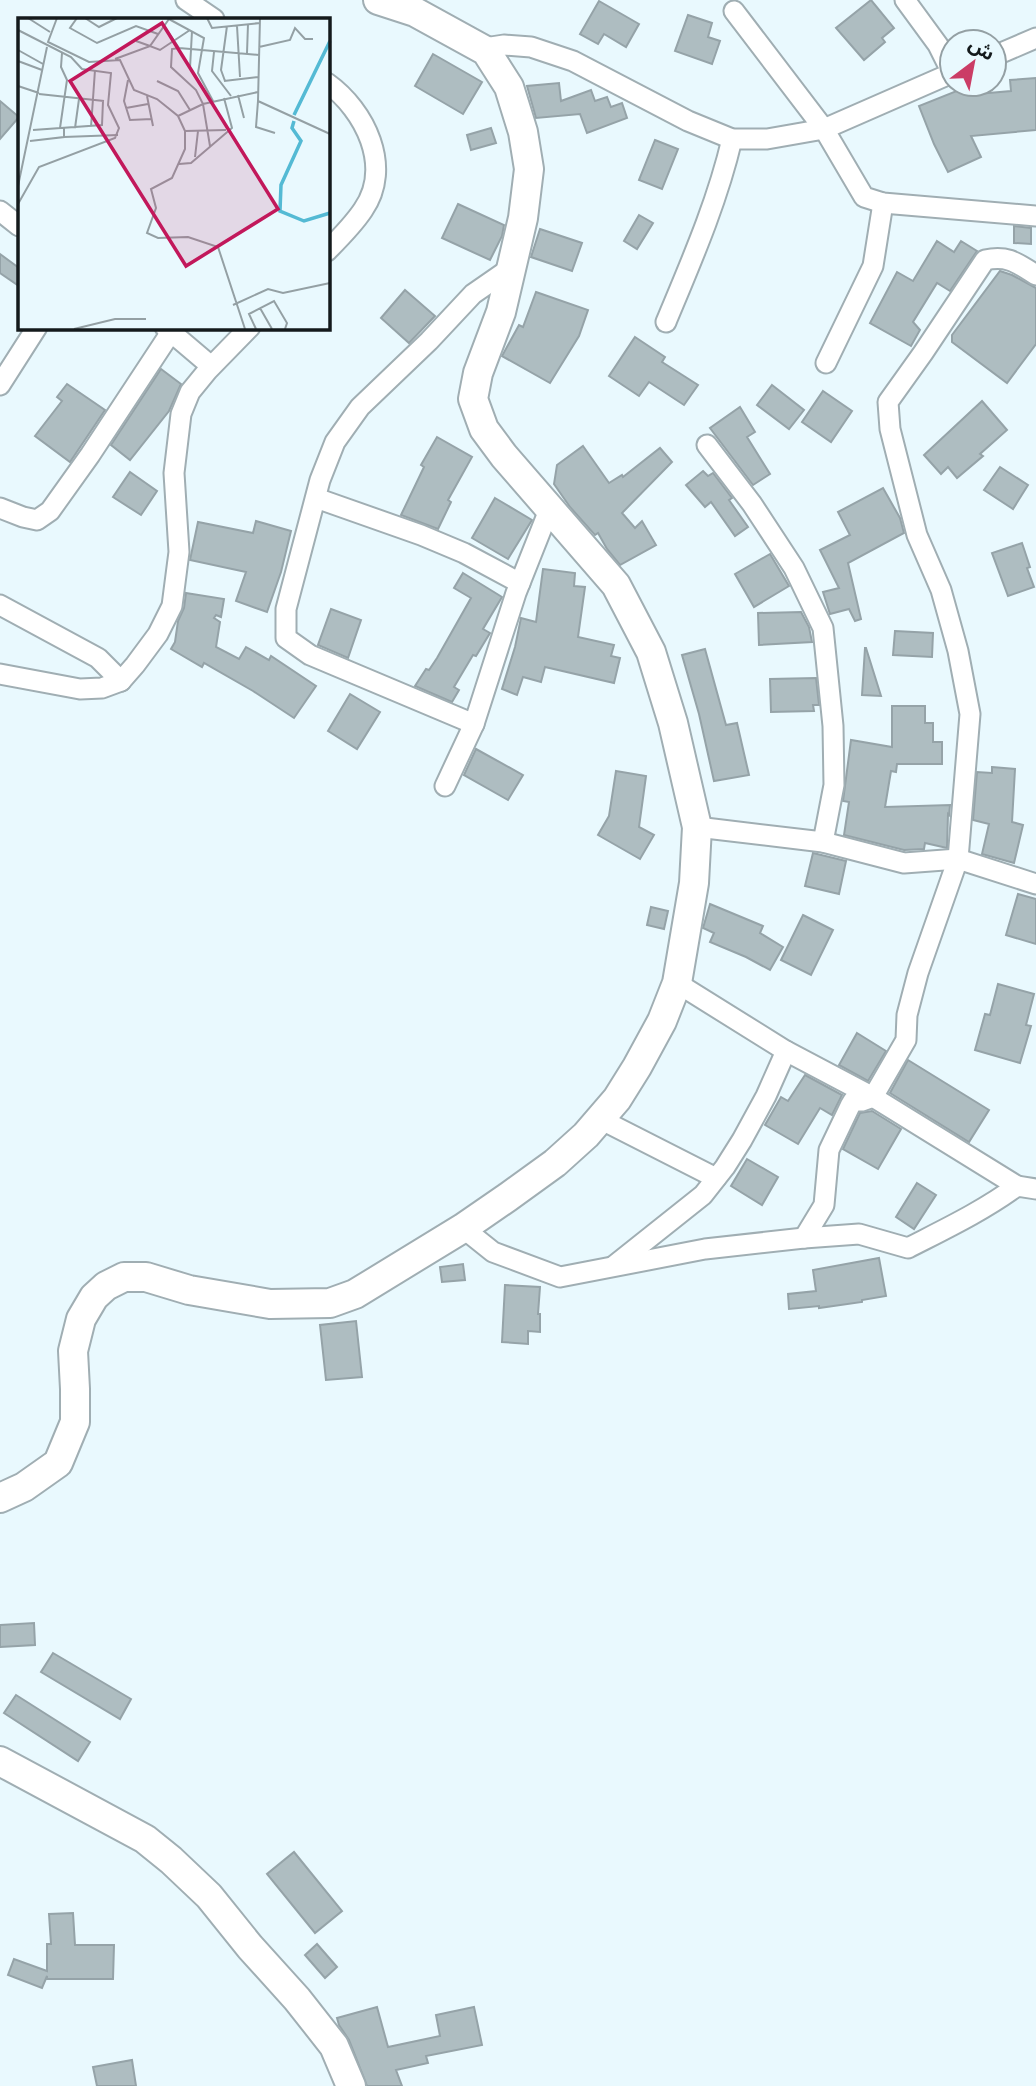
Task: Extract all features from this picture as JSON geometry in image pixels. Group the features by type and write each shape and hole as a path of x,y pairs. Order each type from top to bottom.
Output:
{"main road":[{"path":"0,1498 24,1487 58,1463 75,1422 72,1351 81,1320 94,1297 106,1286 124,1277 146,1277 190,1290 270,1304 330,1303 355,1294 463,1228 555,1163 586,1135 617,1099 637,1067 662,1021 677,983 694,883 697,827 673,723 651,652 616,585 549,510 484,429 473,399 478,373 501,312 523,218 529,169 523,132 509,87 485,51 415,12 378,0"},
{"path":"0,1761 145,1839 171,1860 209,1896 297,1999 334,2046 351,2086"}],"street":[{"path":"186,0 213,18"},
{"path":"478,49 503,45 531,47 573,61 688,121 732,139 767,139 824,130 952,73 938,45 905,0"},
{"path":"734,11 824,130 864,197 883,203 1036,216"},
{"path":"1008,50 1036,38"},
{"path":"329,85 358,114 374,146 375,173 365,209 329,248"},
{"path":"666,322 705,228 723,177 732,139"},
{"path":"826,363 873,266 883,203"},
{"path":"0,211 18,225"},
{"path":"804,1238 824,1205 829,1150 850,1106 853,1101 873,1097 906,1040 907,1015 918,973 958,859 970,714 958,651 941,590 917,535 890,429 888,401 985,260 997,257 1014,261 1036,275"},
{"path":"474,724 310,654 286,638 286,609 316,498 335,442 360,407 429,341 473,294 512,267"},
{"path":"0,385 36,329"},
{"path":"0,674 79,689 103,688 121,681 158,634 172,606 179,552 174,473 181,414 190,392 211,366 248,329"},
{"path":"0,508 37,520 50,511 90,455 168,330 211,366"},
{"path":"708,445 752,504 794,568 823,628 833,726 834,785 823,842"},
{"path":"316,498 453,549 520,583"},
{"path":"445,786 474,724 520,583 549,510"},
{"path":"0,605 98,658 121,681"},
{"path":"697,827 823,842 904,863 958,859 1036,884"},
{"path":"677,983 786,1051 873,1097 1026,1188"},
{"path":"613,1267 704,1195 742,1140 786,1051"},
{"path":"600,1119 716,1178"},
{"path":"463,1228 493,1252 560,1277 705,1249 804,1238 859,1234 908,1248 1026,1188"}],"building":[{"path":"871,0 894,28 882,38 885,42 864,60 836,28"},
{"path":"599,1 639,24 626,47 604,34 598,44 580,34"},
{"path":"688,15 712,23 708,37 720,41 712,64 675,51"},
{"path":"433,54 482,82 463,114 415,86"},
{"path":"1036,78 1036,130 971,136 981,157 948,172 919,106 939,98 1008,98 1008,91 1011,91 1010,80"},
{"path":"559,83 561,101 591,90 595,101 607,97 611,107 622,103 627,118 587,133 580,114 536,118 527,86"},
{"path":"0,101 18,118 0,139"},
{"path":"491,128 496,143 471,150 467,135"},
{"path":"655,140 678,149 662,189 639,180"},
{"path":"458,204 504,225 502,236 490,260 442,238"},
{"path":"639,215 653,223 637,249 624,241"},
{"path":"1014,226 1031,228 1031,244 1014,243"},
{"path":"540,229 582,243 572,271 531,257"},
{"path":"937,241 954,252 961,241 977,251 950,291 937,283 913,322 920,330 911,346 870,323 897,272 913,281"},
{"path":"0,254 18,267 18,285 0,273"},
{"path":"1000,271 1036,288 1036,344 1007,383 952,342 952,335"},
{"path":"405,290 435,316 409,343 381,318"},
{"path":"536,292 588,310 579,336 550,383 502,356 519,325 523,327"},
{"path":"635,337 665,357 662,362 698,385 684,405 649,382 639,396 609,376"},
{"path":"161,369 181,384 169,411 130,460 111,445"},
{"path":"67,384 105,410 70,462 35,436 62,401 57,397"},
{"path":"772,385 804,410 789,429 757,405"},
{"path":"823,391 852,411 831,442 802,422"},
{"path":"982,401 1007,430 980,454 983,456 957,478 948,467 941,474 924,455"},
{"path":"740,407 755,432 747,437 770,474 753,485 710,428"},
{"path":"437,437 472,457 448,500 451,502 438,529 401,515 424,467 421,465"},
{"path":"583,446 609,483 622,475 623,477 660,448 672,462 622,513 635,528 642,521 656,545 620,565 598,533 595,535 554,484 557,465"},
{"path":"1000,467 1028,485 1013,509 984,490"},
{"path":"703,471 708,476 713,473 732,498 729,500 748,527 735,536 711,502 705,507 686,485"},
{"path":"130,472 157,491 141,515 113,497"},
{"path":"883,488 900,518 904,533 848,563 861,619 855,621 849,609 830,614 823,592 839,588 820,550 850,535 838,512"},
{"path":"495,498 532,520 508,559 472,538"},
{"path":"256,521 291,531 267,612 236,601 246,572 190,560 198,522 253,533"},
{"path":"1022,543 1034,587 1008,596 992,553"},
{"path":"770,554 789,586 754,607 735,574"},
{"path":"543,569 575,573 574,586 585,587 578,637 614,645 611,656 620,658 614,683 545,667 541,682 523,677 517,695 502,689 521,618 536,622"},
{"path":"463,573 502,597 483,629 490,633 454,687 459,690 452,702 415,686 437,658 471,598 454,588"},
{"path":"186,593 224,599 221,617 216,615 214,618 220,622 216,647 239,659 246,647 269,660 271,656 316,686 294,718 204,663 202,667 171,649"},
{"path":"331,609 361,620 348,658 318,645"},
{"path":"801,612 809,627 812,642 759,645 758,613"},
{"path":"895,631 933,633 932,657 893,655"},
{"path":"866,648 881,696 862,695"},
{"path":"705,649 726,725 737,723 749,775 714,781 682,655"},
{"path":"816,678 819,705 813,705 814,711 771,712 770,679"},
{"path":"350,694 380,712 357,749 328,731"},
{"path":"892,706 925,706 925,723 933,723 933,742 942,742 942,764 897,764 896,772 891,771 885,807 950,805 947,848 925,843 924,849 904,850 844,835 849,802 843,801 851,740 892,747"},
{"path":"476,749 523,775 508,800 464,775"},
{"path":"992,767 1015,769 1012,822 1023,825 1014,863 982,854 989,824 973,820 977,772 992,773"},
{"path":"616,771 646,776 639,827 654,835 640,859 598,835 609,816"},
{"path":"813,853 846,861 839,894 805,886"},
{"path":"1018,894 1036,899 1036,944 1006,935"},
{"path":"710,904 763,926 760,933 783,947 770,970 710,942 714,933 703,928"},
{"path":"651,907 668,911 664,929 647,925"},
{"path":"803,915 833,930 811,975 781,960"},
{"path":"998,984 1034,994 1026,1025 1031,1026 1020,1063 975,1050 985,1014 990,1015"},
{"path":"857,1033 886,1051 868,1081 839,1065"},
{"path":"908,1060 989,1110 969,1142 890,1093"},
{"path":"805,1075 842,1095 832,1115 820,1108 798,1144 765,1125 781,1097 788,1101"},
{"path":"872,1111 901,1129 878,1169 843,1149 860,1113"},
{"path":"747,1159 778,1177 762,1205 731,1186"},
{"path":"917,1183 936,1195 914,1229 896,1217"},
{"path":"879,1258 886,1296 819,1308 789,1309 788,1294 816,1291 813,1270"},
{"path":"463,1264 465,1280 442,1282 440,1267"},
{"path":"505,1285 540,1287 540,1332 528,1331 528,1344 502,1342"},
{"path":"356,1321 362,1377 326,1380 320,1325"},
{"path":"34,1623 35,1645 0,1647 0,1625"},
{"path":"53,1653 131,1699 120,1719 41,1672"},
{"path":"16,1695 90,1742 78,1761 4,1713"},
{"path":"294,1852 342,1911 315,1933 267,1874"},
{"path":"73,1913 75,1945 114,1945 113,1979 47,1979 47,1976 42,1988 8,1975 14,1959 47,1971 47,1944 51,1944 49,1914"},
{"path":"317,1944 337,1967 325,1978 305,1955"},
{"path":"377,2007 388,2047 440,2036 436,2015 474,2007 482,2045 426,2056 428,2063 396,2070 402,2086 367,2086 337,2018"},
{"path":"132,2060 136,2086 97,2086 93,2067"}]}
